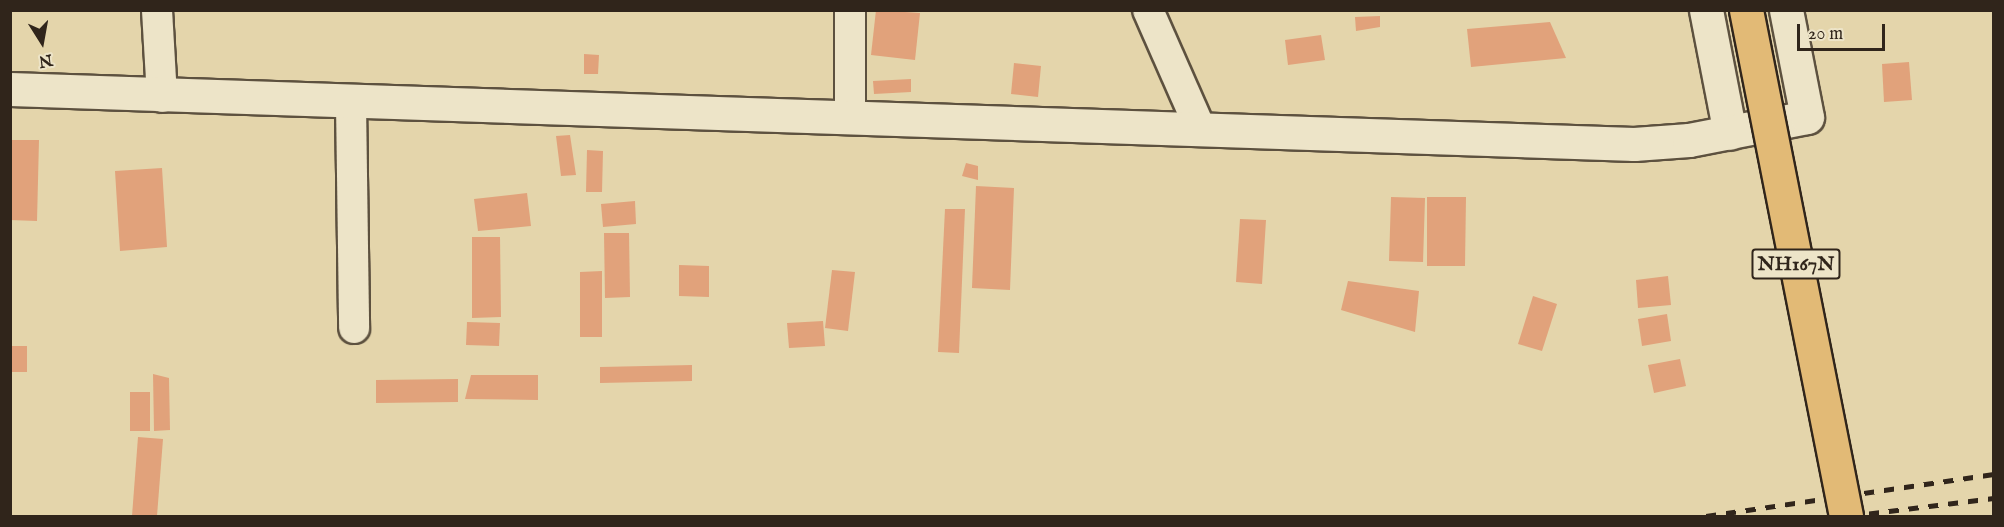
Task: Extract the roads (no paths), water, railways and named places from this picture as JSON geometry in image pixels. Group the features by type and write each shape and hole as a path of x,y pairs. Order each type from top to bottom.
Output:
{"highway":[{"name":"NH167N","path":"1746,10 1846,516"}],"main road":[{"path":"1706,10 1730,134"},
{"path":"10,89 162,97 850,117 1634,144 1730,134 1807,117 1786,10"}],"street":[{"path":"157,10 162,97"},
{"path":"850,10 850,117"},
{"path":"1148,10 1201,130"},
{"path":"351,103 354,328"}],"railway":[{"path":"1706,516 1994,474"},
{"path":"1849,516 1994,498"}]}
